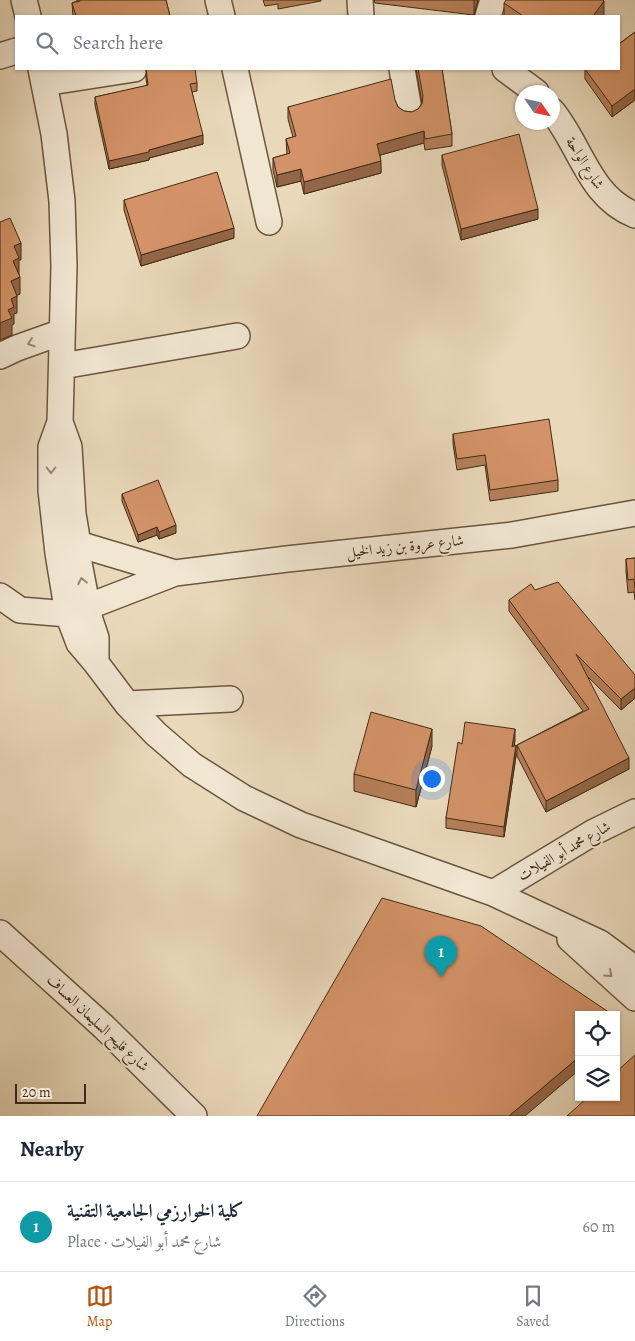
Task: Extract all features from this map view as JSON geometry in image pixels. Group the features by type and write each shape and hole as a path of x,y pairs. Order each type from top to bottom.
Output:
{"street":[{"path":"24,0 28,15"},
{"path":"218,0 222,15"},
{"path":"360,0 361,15"},
{"path":"488,15 493,0"},
{"path":"0,56 15,51"},
{"path":"78,611 58,553 51,490 51,447 60,422 64,266 62,201 54,134 42,76 121,70"},
{"path":"235,70 269,222"},
{"path":"402,70 409,110"},
{"path":"506,70 527,85"},
{"name":"شارع الواحة","path":"560,124 592,178 605,195 629,212"},
{"path":"0,356 62,332"},
{"path":"62,366 237,336"},
{"path":"60,422 69,447 73,514 78,544 79,643 127,704 156,734 192,765 244,798 300,825 493,893 600,943 635,969"},
{"name":"شارع عروة بن زيد الخيل","path":"78,611 175,574 287,559 512,535 635,513"},
{"name":"شارع عروة بن زيد الخيل","path":"78,544 175,574"},
{"path":"0,596 20,610 78,611"},
{"path":"127,704 230,699"},
{"name":"شارع محمد أبو الفيلات","path":"493,893 594,832 635,812"},
{"path":"551,921 635,998"},
{"name":"شارع فليح السليمان العساف","path":"0,933 104,1027 194,1116"}],"building":[{"path":"166,0 170,15 76,15 72,3 80,1"},
{"path":"506,0 604,1 594,15 522,15 504,3"},
{"path":"635,32 635,89 612,106 586,70 620,70 620,43"},
{"path":"146,70 195,70 197,83 190,84 203,135 149,150 149,152 109,161 95,97 148,85"},
{"path":"418,70 442,70 452,134 425,139 424,131 377,144 381,161 304,182 301,169 277,175 273,158 290,153 286,139 296,136 288,107 391,79 395,100 398,107 404,111 412,112 418,109 422,104 423,96"},
{"path":"519,134 538,209 461,229 442,155"},
{"path":"217,172 234,228 141,255 124,200"},
{"path":"10,218 21,243 14,246 19,258 13,261 20,277 11,281 17,296 11,299 14,307 8,310 12,318 0,323 0,222"},
{"path":"549,419 558,480 490,490 485,455 457,459 453,434"},
{"path":"158,480 176,525 159,532 157,527 138,535 122,494"},
{"path":"635,558 635,588 634,579 628,580 626,559"},
{"path":"558,582 635,675 635,688 621,699 576,654 629,758 546,801 517,745 589,709 509,600 531,584 535,590"},
{"path":"371,712 432,729 416,790 354,774"},
{"path":"465,722 515,729 512,747 516,745 504,827 446,818 458,742 462,744"},
{"path":"382,898 481,926 607,1011 575,1011 575,1060 509,1116 257,1116"},
{"path":"635,1055 635,1116 567,1116 584,1101 620,1101 620,1068"}],"place":[{"name":"كلية الخوارزمي الجامعية التقنية","path":"441,977"}]}
